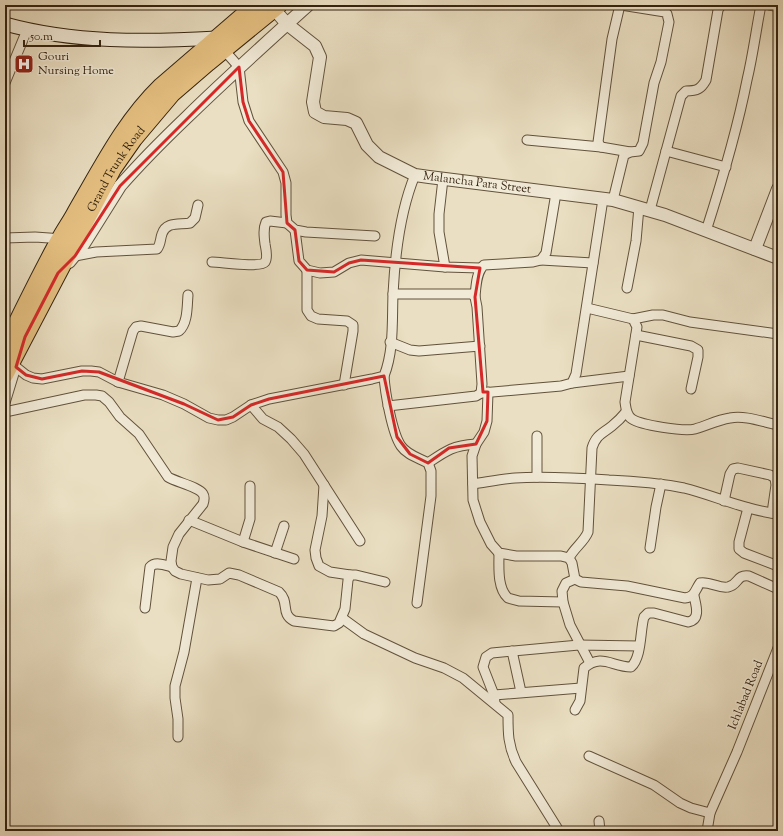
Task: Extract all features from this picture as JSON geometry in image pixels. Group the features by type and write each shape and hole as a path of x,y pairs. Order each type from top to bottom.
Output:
{"highway":[{"name":"Grand Trunk Road","path":"220,44 255,5"},
{"name":"Grand Trunk Road","path":"10,371 70,246 76,212 106,158 132,118 161,86 274,6"},
{"name":"Grand Trunk Road","path":"5,346 70,246"}],"main road":[{"path":"5,24 27,30 69,37 220,44"}],"street":[{"path":"70,246 127,178 163,141 239,67 308,5"},
{"path":"527,140 601,147 630,152 639,151 643,144 654,83 661,62 669,18 665,12 621,5 609,54 598,142 601,147"},
{"path":"627,288 644,209 666,151 681,96 686,91 696,91 702,88 706,80 718,10 721,5"},
{"path":"706,231 726,166 748,80 761,5"},
{"path":"769,5 778,7"},
{"name":"Malancha Para Street","path":"274,6 287,24 315,46 320,57 313,102 315,112 324,116 347,118 356,123 368,145 379,157 415,174 443,179 608,199 665,215 778,258"},
{"path":"5,83 27,30"},
{"path":"220,44 239,67 243,102 249,121 282,172 286,183 287,223"},
{"path":"666,151 726,166"},
{"path":"572,383 576,374 594,263 608,199 624,155 630,152"},
{"path":"415,174 408,190 395,263 388,365 384,376 388,406 401,447 410,454 428,463 431,471 431,496 417,603"},
{"path":"443,179 439,214 439,232 445,267"},
{"path":"755,249 778,189"},
{"path":"542,260 546,253 556,193"},
{"path":"5,238 35,237 96,252 157,249 159,247 162,232 165,228 170,225 190,224 195,218 198,205"},
{"path":"212,262 256,265 264,263 266,261 264,231 266,222 270,221 287,223 295,230 306,232 375,236"},
{"path":"295,230 299,262 306,270 320,273 334,272 349,263 361,260 445,267 480,268 487,264 533,262 542,260 594,263"},
{"path":"480,268 477,277 475,297 482,384 485,392 487,421 484,432 476,444 472,456 473,500 480,522 491,544 499,554 499,571 502,590 508,598 518,601 563,602"},
{"path":"306,270 307,310 311,316 318,319 347,321 353,325 344,385"},
{"path":"393,294 467,293 472,294 475,297"},
{"path":"118,382 133,331 136,327 141,326 173,332 179,331 183,327 188,295"},
{"path":"587,308 633,319 653,315 663,315 690,322 778,334"},
{"path":"633,319 637,326 625,402 626,412 631,419 640,423 674,430 693,430 730,418 754,420 778,426"},
{"path":"636,335 691,346 698,350 698,357 691,388"},
{"path":"390,342 401,347 419,351 480,346"},
{"path":"5,403 10,371 33,378 42,379 82,371 91,371 99,372 118,382 163,395 184,404 209,418 226,420 252,405 269,399 384,376"},
{"path":"388,406 476,396 485,392 561,386 572,383 629,376"},
{"path":"5,412 84,395 96,394 102,396 109,402 120,417 139,434 168,477 174,481 200,491 203,494 203,504 179,534 173,547 171,561 172,567 175,571 181,574 214,580 220,579 229,573 234,573 280,592 284,596 286,602 286,613 288,618 294,621 334,626 339,624 342,618 350,575"},
{"path":"252,405 263,419 278,428 291,439 304,454 360,541"},
{"path":"569,558 573,550 585,540 588,532 592,448 594,441 626,412"},
{"path":"537,476 538,436"},
{"path":"428,463 449,448 460,445 476,444"},
{"path":"473,484 537,476 661,484 686,489 724,501 748,508 775,514 775,478 770,475 738,468 733,469 730,474 724,501"},
{"path":"650,548 661,484"},
{"path":"324,485 322,516 315,550 319,566 330,572 356,575 385,582"},
{"path":"242,542 250,519 250,486"},
{"path":"748,508 739,542 739,549 744,553 778,566"},
{"path":"189,520 242,542 294,559"},
{"path":"275,553 284,526"},
{"path":"499,554 516,556 561,556 569,558 572,563 575,579 581,582 626,586 685,598 691,598 694,596"},
{"path":"145,608 150,567 153,564 157,564 172,567"},
{"path":"575,710 580,701 584,668 590,663 603,660 626,667 631,667 634,664 644,617 648,613 654,613 688,622 692,621 695,618 697,611 694,596 700,583 704,582 725,588 734,585 740,577 749,576 778,589"},
{"path":"178,737 175,686 184,652 197,578"},
{"path":"575,579 566,583 562,591 563,602 570,625 579,645 590,663"},
{"path":"342,618 354,628 369,637 414,658 444,668 463,678 494,699 508,715 508,740 516,762 559,831"},
{"path":"494,699 483,667 486,657 492,654 579,645 639,646"},
{"name":"Ichlabad Road","path":"707,831 710,813 778,648"},
{"path":"512,651 522,692"},
{"path":"494,699 522,692 581,688"},
{"path":"590,756 654,785 680,803 691,808 710,813"},
{"path":"599,821 600,831"}],"highlighted area":[{"path":"239,67 243,102 249,121 283,172 287,223 295,230 299,261 307,270 334,272 349,263 361,260 480,268 475,297 483,392 488,392 487,421 476,444 449,448 428,463 410,454 397,437 384,376 269,399 251,405 233,417 218,420 184,404 99,372 82,371 42,379 26,375 16,367 25,337 58,273 75,256 120,186"}],"place":[{"name":"Gouri Nursing Home","path":"24,64"}]}
